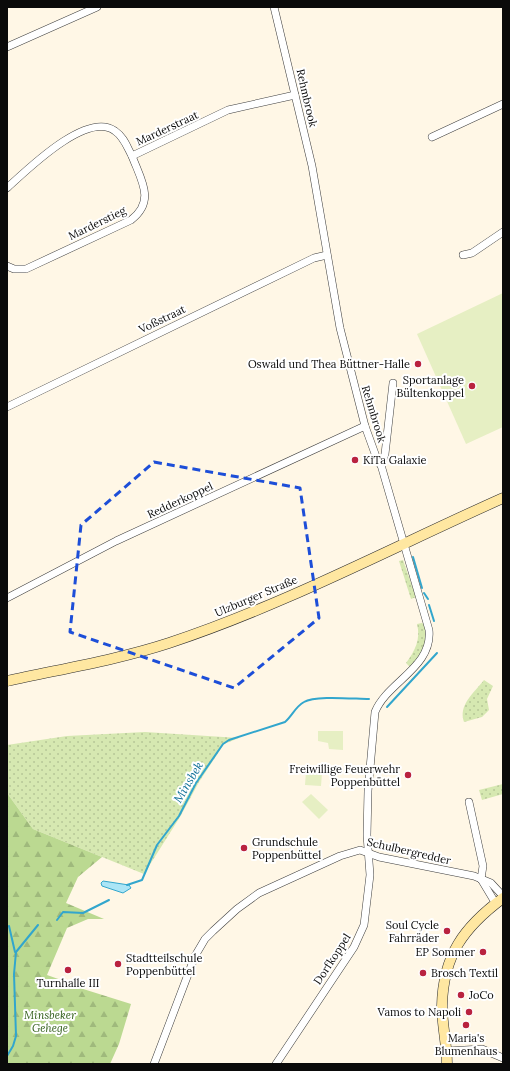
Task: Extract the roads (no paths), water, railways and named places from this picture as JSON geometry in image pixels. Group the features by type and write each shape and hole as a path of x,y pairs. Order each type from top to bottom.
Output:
{"main road":[{"name":"Ulzburger Straße","path":"7,681 112,659 181,639 278,601 503,498"},
{"path":"447,1064 442,1006 444,988 452,957 458,941 466,930 501,899"}],"street":[{"path":"7,47 97,7"},
{"name":"Rehmbrook","path":"274,7 313,172 340,328 365,426 378,462 381,465 429,630 430,640 428,650 380,702 375,712 369,775 368,853"},
{"name":"Marderstraat","path":"7,188 56,146 84,131 101,126 114,130 124,139 132,156 228,110 295,95"},
{"path":"432,137 503,104"},
{"name":"Marderstieg","path":"7,266 14,270 26,269 131,220 140,214 145,202 146,190 132,156"},
{"path":"463,255 472,253 503,232"},
{"name":"Voßstraat","path":"7,407 314,258 327,255"},
{"path":"381,465 384,454 393,383"},
{"name":"Redderkoppel","path":"7,598 116,540 365,426"},
{"path":"469,802 483,866 481,879 501,899"},
{"name":"Schulbergredder","path":"154,1064 195,956 205,939 237,909 270,888 340,856 360,850 481,879"},
{"name":"Dorfkoppel","path":"276,1064 359,938 366,916 370,875 368,853"},
{"path":"447,1051 482,1049 503,1058"}],"water":[{"path":"103,881 129,885 131,888 123,893 102,886 101,883"}],"waterway":[{"path":"413,557 422,588"},
{"path":"424,593 428,599"},
{"path":"429,605 434,621"},
{"path":"387,707 437,653"},
{"name":"Minsbek","path":"127,885 142,880 157,845 179,816 196,783 223,744 229,740 285,722 298,706 309,700 326,698 369,699"},
{"name":"Minsbek","path":"57,920 63,912 83,913 109,900"},
{"name":"Minsbek","path":"7,1056 13,1046 16,1036 14,974 16,952 38,925"},
{"path":"9,926 15,952"}],"place":[{"name":"Oswald und Thea Büttner-Halle","path":"418,364"},
{"name":"Sportanlage Bültenkoppel","path":"472,386"},
{"name":"KiTa Galaxie","path":"355,460"},
{"name":"Freiwillige Feuerwehr Poppenbüttel","path":"408,775"},
{"name":"Grundschule Poppenbüttel","path":"244,848"},
{"name":"Soul Cycle Fahrräder","path":"447,931"},
{"name":"EP Sommer","path":"483,952"},
{"name":"Stadtteilschule Poppenbüttel","path":"118,964"},
{"name":"Turnhalle III","path":"68,970"},
{"name":"Brosch Textil","path":"423,973"},
{"name":"JoCo","path":"461,995"},
{"name":"Vamos to Napoli","path":"469,1012"},
{"name":"Maria's Blumenhaus","path":"466,1025"}],"park label":[{"name":"Minsbeker Gehege","path":"50,1021"}]}
